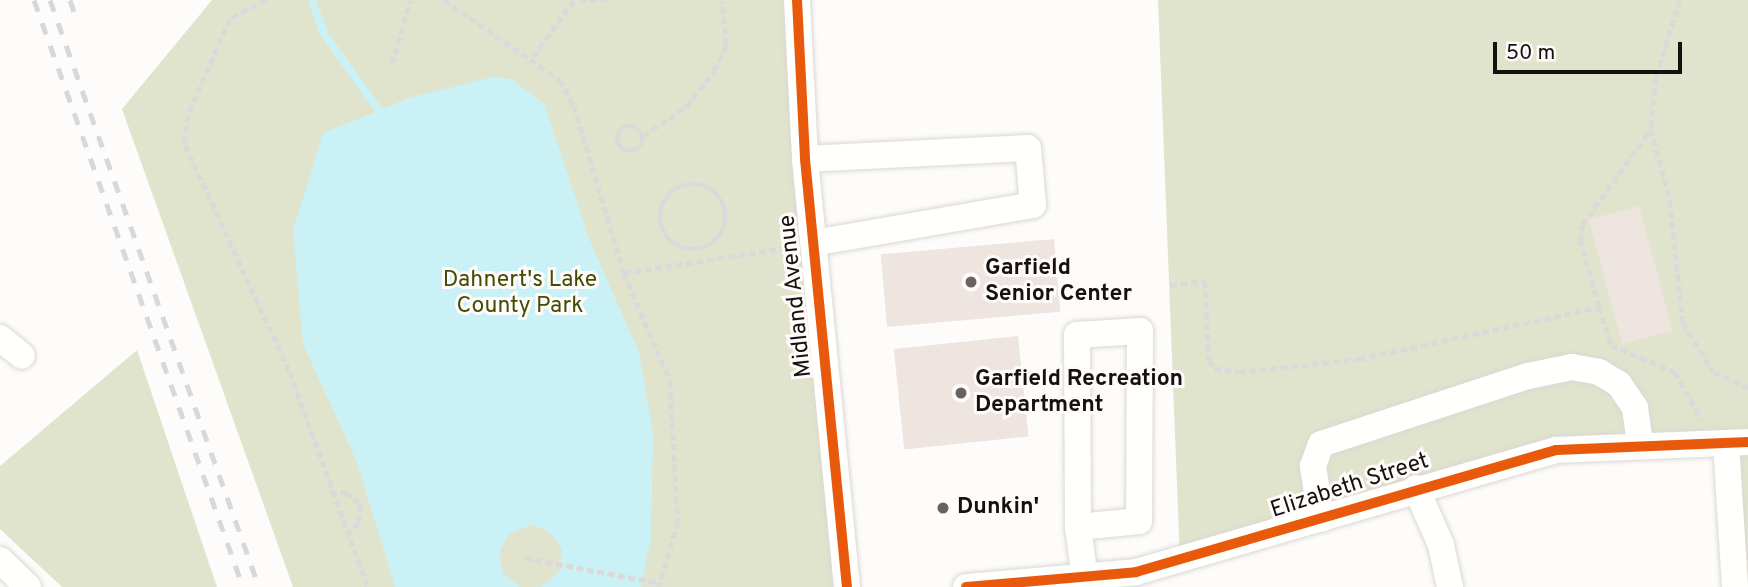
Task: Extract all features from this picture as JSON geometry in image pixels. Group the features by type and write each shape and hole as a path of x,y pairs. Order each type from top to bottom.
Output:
{"street":[{"name":"Midland Avenue","path":"797,0 804,159 848,587"},
{"path":"804,159 1028,148 1034,205 813,243"},
{"path":"1078,527 1139,521 1140,331 1077,335 1078,527 1086,584"},
{"path":"0,338 22,356"},
{"path":"1321,519 1313,466 1321,444 1430,403 1528,376 1572,368 1609,378 1635,408 1640,445"},
{"path":"1727,443 1735,587"},
{"name":"Elizabeth Street","path":"966,587 1086,584 1216,552 1416,488 1556,450 1727,443"},
{"path":"1416,488 1441,545 1450,587"},
{"path":"0,560 27,587"}],"path":[{"path":"266,0 230,19 188,115 186,145 290,372 330,493 368,587"},
{"path":"392,64 410,0"},
{"path":"444,0 533,57 560,80 574,106 624,272 670,381 678,522 660,585 525,558"},
{"path":"533,57 574,0"},
{"path":"580,0 608,0"},
{"path":"643,136 629,126 617,141 631,152 643,136 686,107 714,71 726,45 722,0"},
{"path":"1679,0 1656,78 1651,129 1670,201 1683,323 1714,372 1748,388"},
{"path":"1651,129 1582,225 1580,241 1611,345 1675,372 1702,415 1727,443"},
{"path":"692,183 720,197 727,216 720,236 699,250 671,243 660,223 671,191 692,183"},
{"path":"624,272 813,243"},
{"path":"699,250 702,262"},
{"path":"1170,285 1205,281 1209,360 1214,368 1239,372 1359,359 1599,307"},
{"path":"330,493 346,492 361,505 359,523 346,535"}],"green space":[{"name":"Dahnert's Lake County Park","path":"212,0 797,0 847,587 293,587 122,109"},
{"path":"1158,0 1748,0 1748,587 1723,587 1714,440 1603,446 1180,562"},
{"path":"137,350 217,587 62,587 0,529 0,466"}],"water":[{"path":"494,77 511,79 544,104 588,236 639,353 653,435 651,536 641,587 541,587 560,571 562,550 550,532 530,525 509,534 499,553 503,573 520,587 395,587 356,460 303,344 293,231 323,133 412,97"}],"building":[{"path":"1639,206 1672,331 1622,344 1589,219"},
{"name":"Garfield Senior Center","path":"1054,239 1060,312 887,327 881,254"},
{"name":"Garfield Recreation Department","path":"1018,336 1029,436 904,450 894,349"}],"waterway":[{"path":"312,0 325,35 378,109"}],"railway":[{"path":"34,0 243,587"},
{"path":"50,0 259,587"},
{"path":"70,0 77,20"}],"cycle path":[{"path":"797,0 805,159 847,587"},
{"path":"966,587 1136,572 1556,450 1748,442"}],"place":[{"name":"Garfield Senior Center","path":"971,282"},
{"name":"Garfield Recreation Department","path":"961,393"},
{"name":"Dunkin'","path":"943,508"}]}
